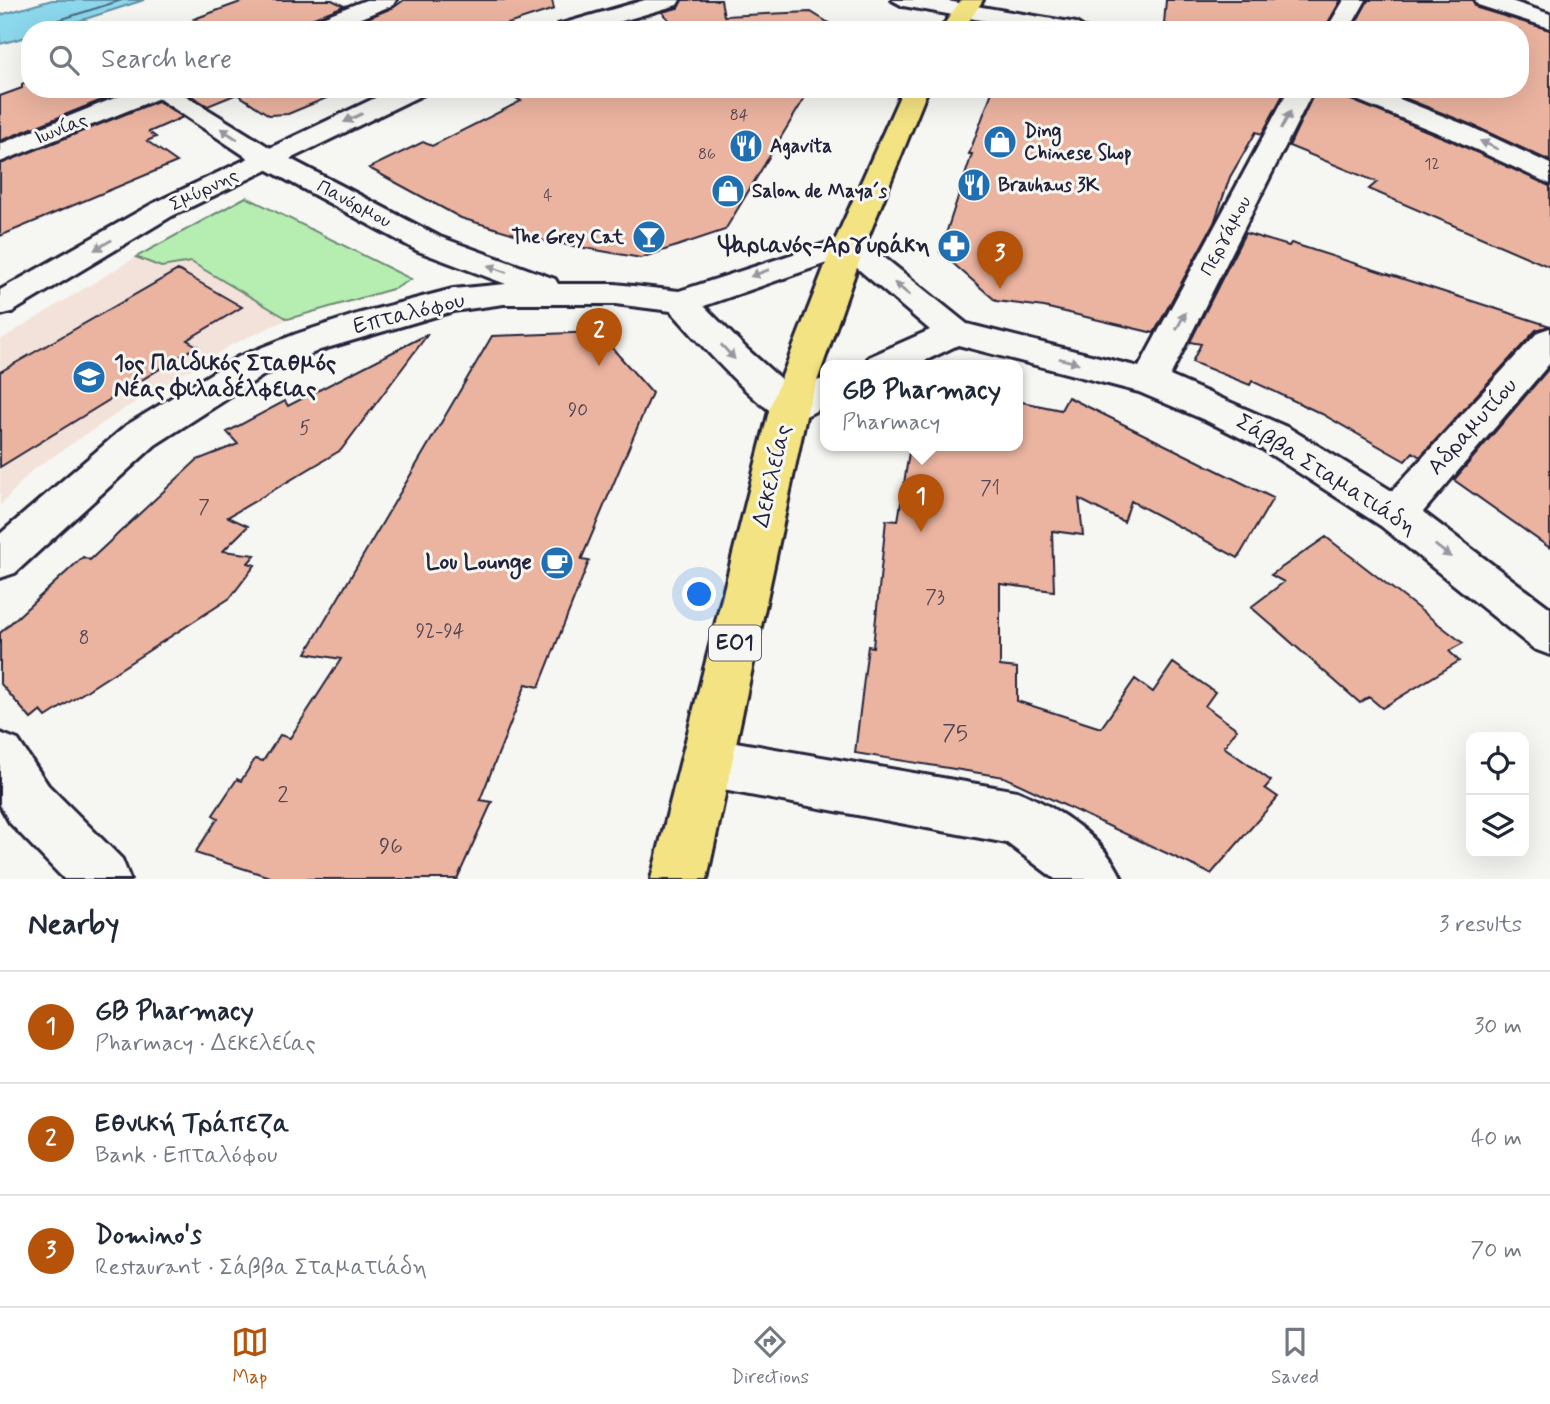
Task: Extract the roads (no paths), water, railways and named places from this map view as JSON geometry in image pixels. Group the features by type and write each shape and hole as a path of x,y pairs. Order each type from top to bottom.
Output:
{"main road":[{"path":"957,21 968,5"},
{"name":"Δεκελείας","path":"679,879 707,762 849,245 912,98"}],"street":[{"path":"332,21 385,0"},
{"path":"597,21 668,0"},
{"path":"903,0 968,5 1037,21"},
{"path":"1342,21 1355,0"},
{"path":"1486,0 1550,20"},
{"name":"Ιωνίας","path":"0,154 138,98"},
{"name":"Πανόρμου","path":"174,98 267,158 429,244 561,292"},
{"name":"Σμύρνης","path":"0,304 162,210 396,98"},
{"name":"Περγάμου","path":"1149,382 1297,98"},
{"path":"1374,98 1462,133 1550,175"},
{"name":"Επταλόφου","path":"0,560 141,435 251,366 369,322 453,300 561,292 615,294 681,302 849,245"},
{"name":"Σάββα Σταματιάδη","path":"849,245 955,332 1149,382 1220,411 1275,438 1396,514 1550,635"},
{"path":"681,302 735,359 807,399"},
{"path":"895,360 955,332"},
{"name":"Αδραμυτίου","path":"1396,514 1550,340"},
{"path":"0,758 29,804 102,879"},
{"path":"707,762 1017,818 1064,849 1094,879"}],"water":[{"path":"52,0 144,0 79,21 21,21 21,38 0,44 0,15"}],"place":[{"name":"Ding Chinese Shop","path":"1000,142"},
{"name":"Agavita","path":"746,146"},
{"name":"Brauhaus 3K","path":"974,185"},
{"name":"Salon de Maya´s","path":"728,191"},
{"name":"The Grey Cat","path":"649,237"},
{"name":"Ψαριανός-Αργυράκη","path":"954,246"},
{"name":"Domino's","path":"1000,289"},
{"name":"Εθνική Τράπεζα","path":"599,366"},
{"name":"1ος Παιδικός Σταθμός Νέας Φιλαδέλφειας","path":"89,377"},
{"name":"GB Pharmacy","path":"921,532"},
{"name":"Lou Lounge","path":"557,563"}]}
